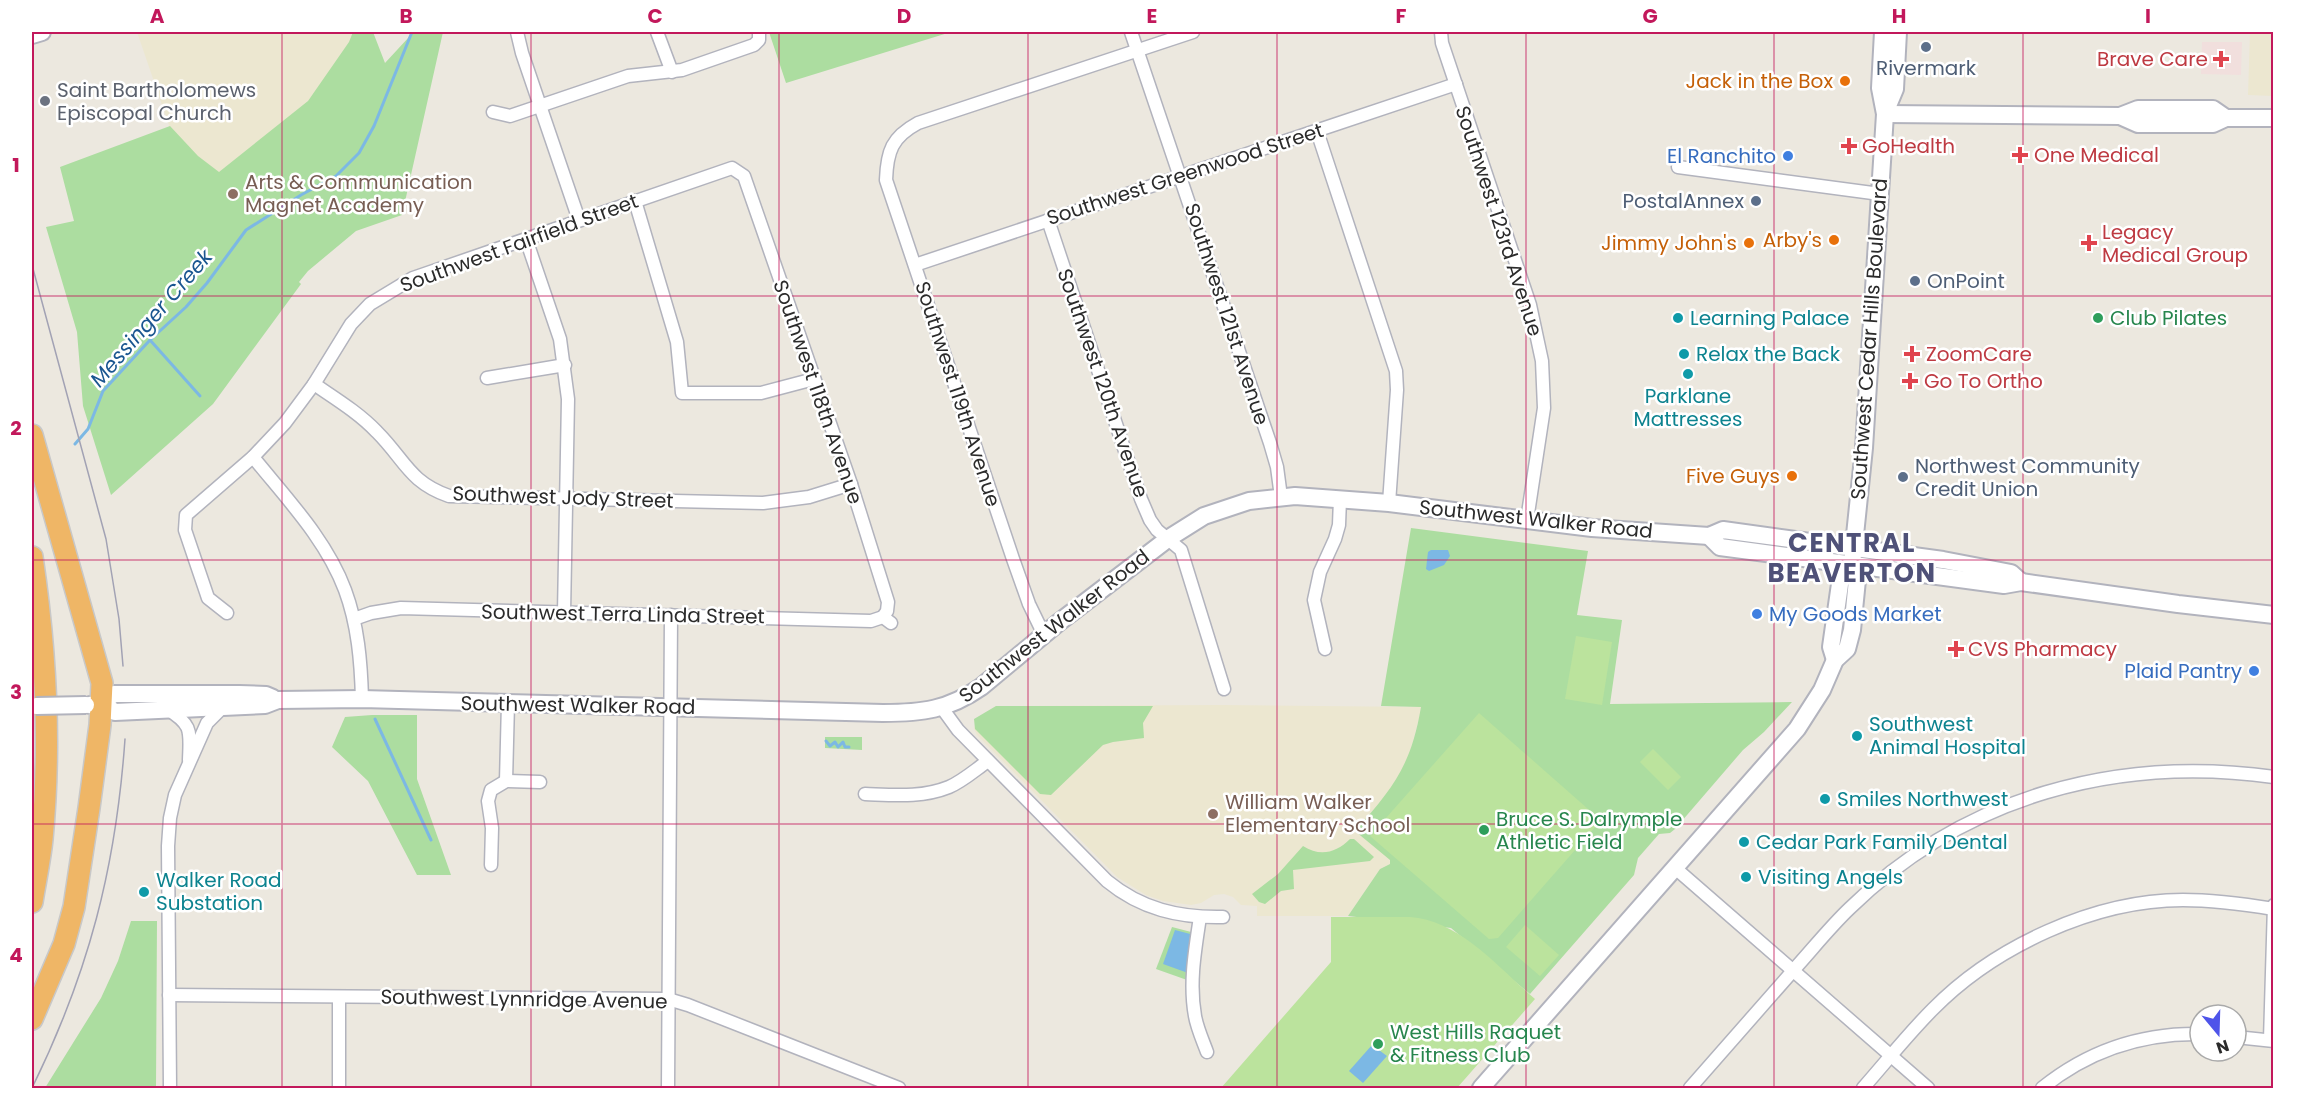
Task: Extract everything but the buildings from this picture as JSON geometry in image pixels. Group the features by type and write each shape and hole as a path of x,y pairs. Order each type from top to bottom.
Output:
{"highway":[{"path":"32,435 102,683 94,705 82,863 74,907 64,944 32,1019"},
{"path":"32,557 44,657 48,741 42,842 32,903"}],"main road":[{"path":"32,35 42,32"},
{"name":"Southwest Cedar Hills Boulevard","path":"1481,1089 1797,729 1822,690 1835,660 1831,646 1841,577 1852,556 1865,436 1885,114 1880,88 1883,32"},
{"name":"Southwest Cedar Hills Boulevard","path":"1885,114 1895,89 1898,32"},
{"path":"1885,114 2120,116 2138,109 2213,109 2226,118 2274,118"},
{"name":"Southwest Walker Road","path":"32,706 94,705 115,712 265,705 278,700 362,699 606,707 919,712 942,708 960,701 981,687 1044,635 1169,538 1192,523 1220,509 1281,496 1389,502 1592,528 1709,536 1720,547 1852,556 2004,585 2021,582 2274,615"},
{"name":"Southwest Walker Road","path":"94,705 114,694 248,694 266,695 278,700"}],"street":[{"path":"517,32 579,220"},
{"path":"657,32 672,72"},
{"name":"Southwest 121st Avenue","path":"1131,32 1182,176 1270,442 1277,467 1281,496"},
{"path":"1138,50 1193,32"},
{"name":"Southwest 123rd Avenue","path":"1441,32 1442,43 1455,84 1530,305 1542,360 1544,408 1527,520"},
{"path":"493,112 510,116 628,76 672,72 749,47 758,43 760,33"},
{"name":"Southwest 119th Avenue","path":"1044,635 1029,604 886,180 886,161 897,138 918,123 1138,50"},
{"name":"Southwest Greenwood Street","path":"915,265 1455,84"},
{"path":"1317,130 1396,371 1397,390 1389,502"},
{"path":"1678,167 1880,194"},
{"name":"Southwest Fairfield Street","path":"227,613 208,598 185,530 184,520 190,511 222,486 253,457 285,423 314,384 351,324 377,299 413,278 729,169 736,169"},
{"name":"Southwest 118th Avenue","path":"736,169 744,176 851,484 888,602 887,620"},
{"path":"635,201 677,342 681,393 761,393 814,379"},
{"name":"Southwest 120th Avenue","path":"1048,220 1141,499 1157,530 1181,550 1224,689"},
{"path":"526,239 560,339 565,365 568,399 564,613"},
{"path":"487,378 565,365"},
{"name":"Southwest Jody Street","path":"314,384 378,432 419,482 450,496 763,503 809,497 851,484"},
{"path":"253,457 326,551 345,589 354,618 360,659 362,699"},
{"path":"1325,649 1314,600 1320,572 1335,540 1341,510 1340,499"},
{"name":"Southwest Terra Linda Street","path":"354,618 402,608 887,620"},
{"path":"668,1089 671,615"},
{"path":"506,781 508,704"},
{"path":"170,1089 168,846 170,818 175,795 207,723 223,707"},
{"path":"942,708 954,726 1119,891 1166,913 1223,917"},
{"path":"167,709 184,720 189,730 189,761"},
{"path":"865,794 920,794 936,791 963,779 988,761"},
{"path":"1690,1089 1849,908 1904,863 1952,832 2020,801 2085,781 2122,775 2200,770 2274,777"},
{"path":"491,865 492,828 488,801 491,790 506,781 540,782"},
{"path":"1674,867 1928,1089"},
{"path":"1863,1089 1933,1009 1973,976 2035,937 2068,924 2129,906 2180,900 2274,907 2272,1041 2248,1038"},
{"path":"1200,917 1192,990 1195,1019 1207,1052"},
{"name":"Southwest Lynnridge Avenue","path":"169,995 668,999 709,1013 898,1089"},
{"path":"339,997 339,1089"},
{"path":"2042,1089 2081,1061 2112,1047 2160,1035 2188,1034"}],"shaded area":[{"name":"Arts & Communication Magnet Academy","path":"137,32 373,32 216,262"},
{"path":"2250,32 2273,32 2273,96 2248,95"},
{"name":"Brave Care","path":"2202,42 2242,42 2241,75 2201,74"},
{"name":"William Walker Elementary School","path":"996,706 1422,707 1410,753 1399,778 1385,797 1390,864 1380,869 1348,916 1257,916 1257,906 1241,905 1233,897 1224,894 1214,895 1201,903 1191,905 1163,901 1146,895 1117,877 977,735 974,729 976,721"}],"green space":[{"path":"353,32 373,32 385,63 411,32 443,32 402,215 356,231 308,271 299,282 301,284 213,404 111,495 83,406 77,332 46,227 74,221 60,167 170,126 198,156 219,172 308,101 349,42"},
{"path":"769,32 951,32 786,83"},
{"path":"1411,528 1588,551 1577,615 1622,620 1610,704 1792,702 1764,732 1743,750 1675,829 1670,833 1659,834 1638,858 1634,875 1530,994 1451,928 1348,916 1380,869 1390,864 1390,860 1355,831 1380,802 1406,761 1421,707 1381,706"},
{"path":"1576,636 1612,642 1602,705 1565,699"},
{"path":"996,706 1153,706 1143,723 1144,738 1103,745 1051,795 1040,794 975,729 974,719"},
{"name":"Bruce S. DaIrymple Athletic Field","path":"1479,713 1596,816 1597,825 1498,938 1489,939 1370,836"},
{"path":"417,715 417,779 451,875 417,875 368,781 332,747 345,717"},
{"path":"825,737 862,737 862,750 825,748"},
{"path":"1653,749 1681,777 1668,790 1640,762"},
{"path":"1350,839 1354,839 1374,857 1370,861 1293,870 1294,889 1281,891 1265,904 1259,902 1252,894 1278,874 1303,846 1316,852 1328,852 1339,848"},
{"name":"West Hills Raquet & Fitness Club","path":"1331,917 1410,917 1428,920 1462,936 1493,960 1535,999 1457,1088 1221,1088 1331,962"},
{"path":"131,921 157,921 156,1088 45,1088 101,998 118,961"},
{"path":"1525,925 1559,955 1540,976 1506,947"},
{"path":"1172,927 1195,933 1187,980 1156,969"}],"water":[{"path":"1448,550 1450,556 1444,565 1429,571 1426,569 1428,552"},
{"path":"1175,930 1194,935 1188,973 1163,964"},
{"path":"1372,1045 1387,1056 1363,1083 1349,1071"}],"waterway":[{"name":"Messinger Creek","path":"75,444 88,429 103,391 150,340 186,307 207,283 246,230 336,176 359,153 374,126 412,32"},
{"path":"150,340 200,396"},
{"path":"375,719 431,840"},
{"path":"826,741 830,746 835,742 838,747 843,742 845,747 849,747"}],"tram line":[{"path":"32,265 106,539 119,619 123,666"},
{"path":"32,1088 69,1003 97,918 115,831 125,739"}],"place":[{"name":"Rivermark","path":"1926,47"},
{"name":"Brave Care","path":"2221,59"},
{"name":"Jack in the Box","path":"1845,81"},
{"name":"Saint Bartholomews Episcopal Church","path":"45,101"},
{"name":"GoHealth","path":"1849,146"},
{"name":"One Medical","path":"2020,155"},
{"name":"El Ranchito","path":"1788,156"},
{"name":"Arts & Communication Magnet Academy","path":"233,194"},
{"name":"PostalAnnex","path":"1756,201"},
{"name":"Arby's","path":"1834,240"},
{"name":"Jimmy John's","path":"1749,243"},
{"name":"Legacy Medical Group","path":"2089,243"},
{"name":"OnPoint","path":"1915,281"},
{"name":"Learning Palace","path":"1678,318"},
{"name":"Club Pilates","path":"2098,318"},
{"name":"Relax the Back","path":"1684,354"},
{"name":"ZoomCare","path":"1912,354"},
{"name":"Parklane Mattresses","path":"1688,374"},
{"name":"Go To Ortho","path":"1910,381"},
{"name":"Five Guys","path":"1792,476"},
{"name":"Northwest Community Credit Union","path":"1903,477"},
{"name":"My Goods Market","path":"1757,614"},
{"name":"CVS Pharmacy","path":"1956,649"},
{"name":"Plaid Pantry","path":"2254,671"},
{"name":"Southwest Animal Hospital","path":"1857,736"},
{"name":"Smiles Northwest","path":"1825,799"},
{"name":"William Walker Elementary School","path":"1213,814"},
{"name":"Bruce S. DaIrymple Athletic Field","path":"1484,830"},
{"name":"Cedar Park Family Dental","path":"1744,842"},
{"name":"Visiting Angels","path":"1746,877"},
{"name":"Walker Road Substation","path":"144,892"},
{"name":"West Hills Raquet & Fitness Club","path":"1378,1044"}],"district":[{"name":"CENTRAL BEAVERTON","path":"1852,558"}]}
